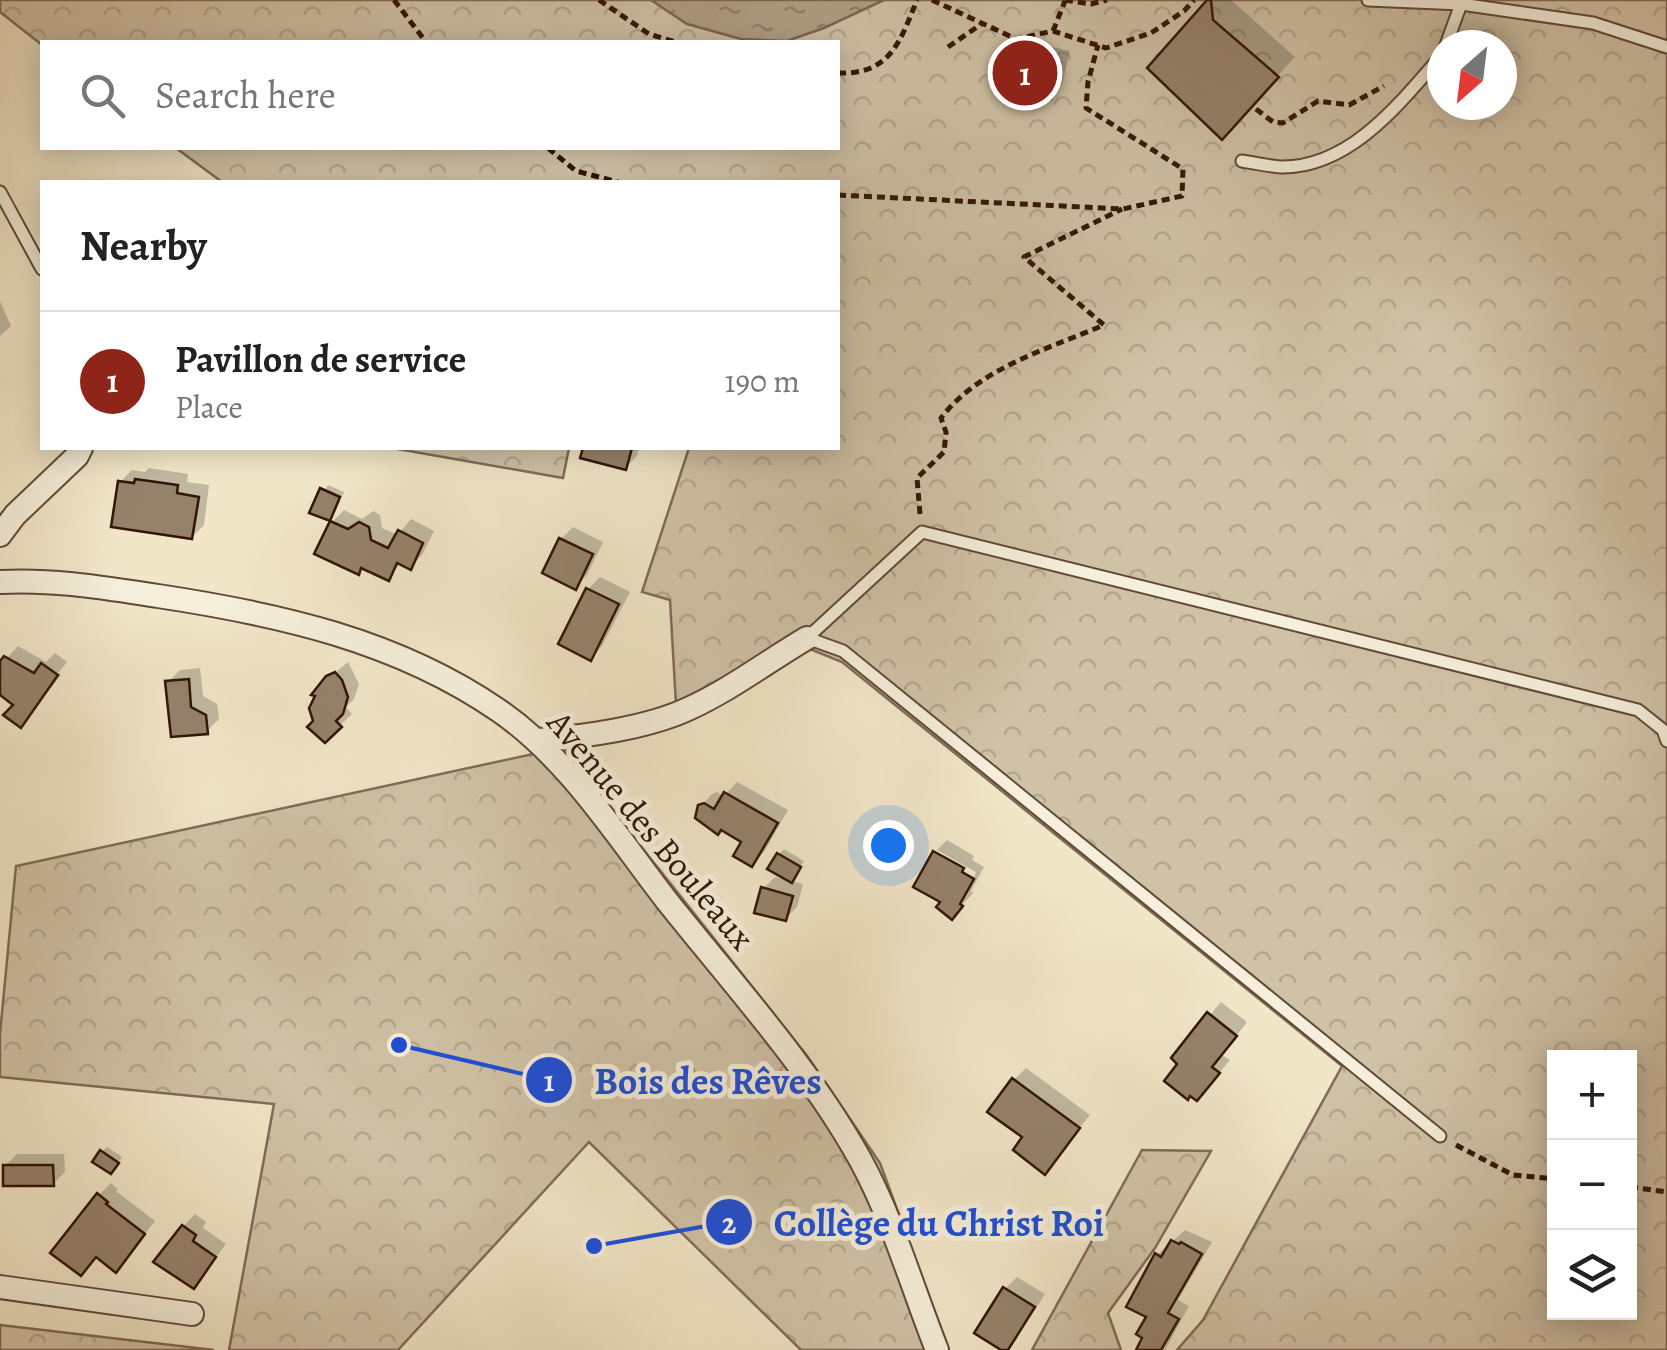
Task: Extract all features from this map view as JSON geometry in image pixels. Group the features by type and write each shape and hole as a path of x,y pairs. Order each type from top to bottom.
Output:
{"street":[{"path":"0,535 80,450"},
{"name":"Avenue des Bouleaux","path":"0,582 31,580 102,587 235,608 343,635 385,649 462,686 538,740 730,980 843,1133 871,1182 936,1350"},
{"path":"538,740 572,737 688,710 808,638"},
{"path":"0,1287 192,1314"}],"lane":[{"path":"1368,0 1461,4 1592,23 1667,46"},
{"path":"1451,30 1461,4"},
{"path":"1242,162 1284,167 1332,157 1387,117 1427,72"},
{"path":"0,192 40,266"},
{"path":"1440,1136 843,652 808,638 922,532 1638,710 1662,730 1667,741"}],"path":[{"path":"394,0 424,40"},
{"path":"599,0 649,34 668,40"},
{"path":"840,73 860,74 885,60 898,46 917,0"},
{"path":"932,0 1016,39 1054,31 1106,48 1151,33 1194,0"},
{"path":"1054,31 1065,0 1092,4 1107,0"},
{"path":"948,47 982,24"},
{"path":"922,532 917,478 944,452 946,432 941,418 956,398 1008,366 1104,325 1024,257 1123,209 1182,196 1183,169 1086,108 1098,45"},
{"path":"1256,109 1273,122 1284,124 1318,101 1350,105 1379,92 1388,83"},
{"path":"550,150 576,171 610,180"},
{"path":"840,195 1123,209"},
{"path":"1440,1136 1513,1174 1547,1178"},
{"path":"1637,1189 1667,1192"}],"green space":[{"path":"0,0 1667,0 1667,1350 1177,1350 1203,1320 1342,1066 842,662 810,649 677,722 670,600 642,592 688,450 840,450 840,180 219,180 179,150 840,150 840,40 40,40 40,43 0,12"},
{"path":"403,450 569,450 563,478"},
{"path":"566,752 808,1057 880,1163 949,1350 801,1350 589,1142 398,1350 229,1350 274,1104 0,1077 0,1034 16,866 533,754"},
{"path":"1142,1150 1211,1151 1155,1248 1108,1313 1121,1350 1032,1350"},
{"path":"0,1325 214,1350 0,1350"}],"water":[{"path":"651,0 884,0 790,40 741,39 687,24"}],"building":[{"path":"1211,0 1213,20 1279,77 1222,140 1147,68"},
{"path":"1000,48 1060,62 1051,99 991,84"},
{"path":"582,450 631,450 626,470 580,458"},
{"path":"135,479 178,485 177,493 199,497 192,539 111,527 118,481 134,483"},
{"path":"320,488 340,497 330,521 309,513"},
{"path":"330,521 348,529 359,522 369,527 371,540 388,548 398,530 423,543 411,570 397,563 389,581 361,568 359,575 314,554"},
{"path":"559,538 593,554 576,590 542,573"},
{"path":"586,588 619,604 591,661 558,644"},
{"path":"4,656 34,673 41,663 58,675 21,728 3,715 13,705 0,695 0,661"},
{"path":"335,672 348,697 343,714 336,721 342,727 325,743 307,727 313,721 309,708 315,696 311,695 326,676"},
{"path":"189,679 191,707 206,715 208,734 171,737 165,681"},
{"path":"724,792 778,823 752,867 733,856 741,842 721,830 718,835 695,818 698,805 704,803 714,809"},
{"path":"933,851 964,868 962,872 974,879 960,904 963,906 952,920 936,907 940,902 913,887"},
{"path":"777,853 801,867 792,883 767,869"},
{"path":"761,887 793,896 786,921 754,913"},
{"path":"1207,1012 1237,1036 1212,1067 1220,1073 1197,1101 1190,1096 1188,1100 1164,1081 1177,1064 1171,1058"},
{"path":"1012,1078 1080,1128 1045,1175 1013,1150 1022,1137 987,1112"},
{"path":"100,1150 119,1163 111,1174 92,1162"},
{"path":"3,1165 53,1165 54,1186 3,1186"},
{"path":"97,1193 145,1234 116,1273 96,1257 81,1276 50,1253"},
{"path":"182,1225 196,1235 193,1241 216,1257 194,1289 153,1262"},
{"path":"1171,1240 1202,1254 1168,1313 1179,1319 1161,1350 1136,1350 1142,1338 1136,1334 1146,1317 1126,1307 1155,1253 1161,1257"},
{"path":"1003,1287 1035,1307 1008,1350 1001,1350 974,1333"}],"place":[{"name":"Pavillon de service","path":"1025,73"},
{"name":"Bois des Rêves","path":"399,1045"},
{"name":"Collège du Christ Roi","path":"594,1246"}]}
